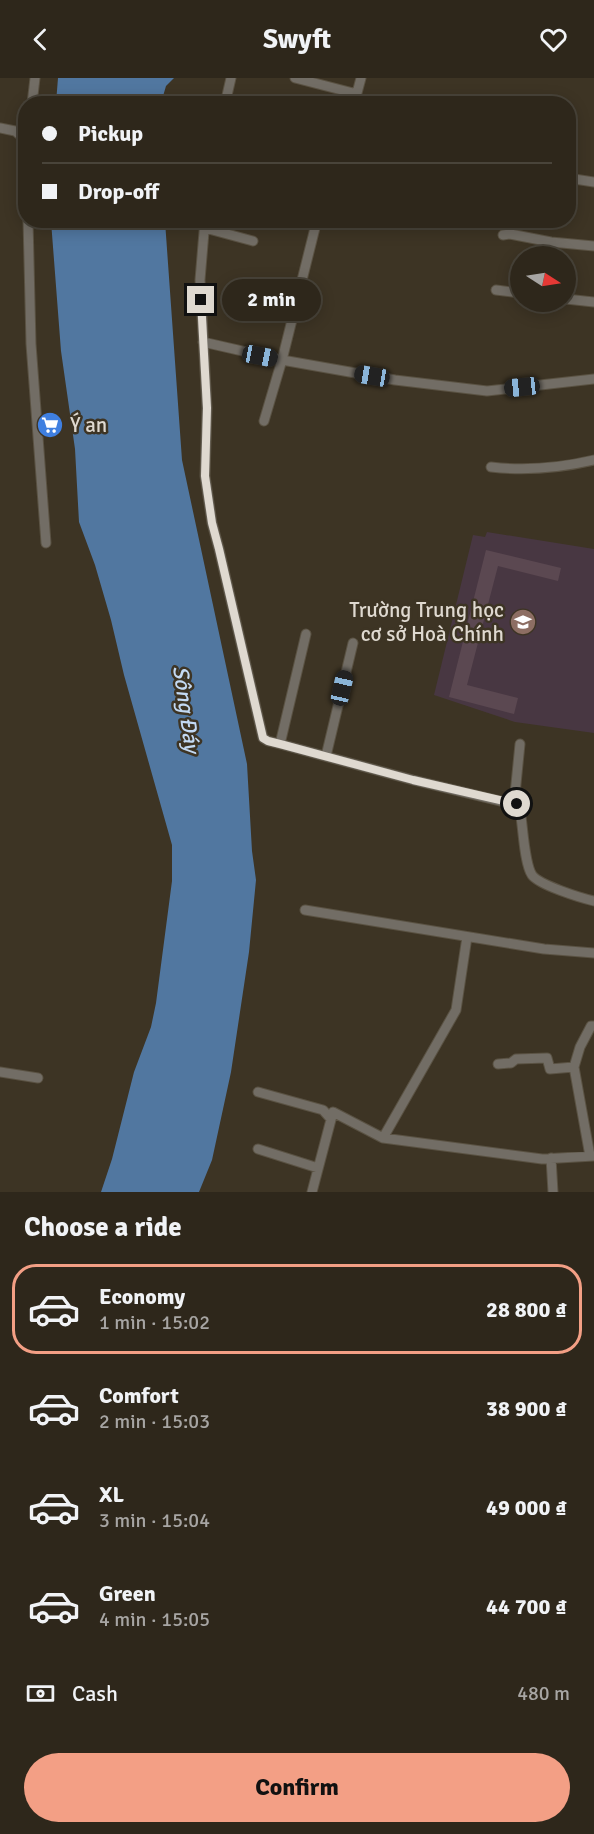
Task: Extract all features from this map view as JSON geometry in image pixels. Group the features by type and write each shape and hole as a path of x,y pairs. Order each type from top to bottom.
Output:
{"street":[{"path":"33,96 35,78"},
{"path":"227,96 231,78"},
{"path":"295,78 346,96"},
{"path":"356,96 361,78"},
{"path":"0,128 18,133"},
{"path":"576,179 594,182"},
{"path":"28,228 32,356 46,543"},
{"path":"205,228 200,280 207,408 205,476 212,523 262,735 265,740 413,780 517,804 520,810 527,862 532,876 541,882 594,901"},
{"path":"216,228 253,242"},
{"path":"264,421 282,360 315,228"},
{"path":"503,235 510,234 552,242 594,246"},
{"path":"496,290 510,292"},
{"path":"576,300 594,302"},
{"path":"203,342 282,360 395,380 473,390 487,391 594,379"},
{"path":"491,467 517,470 594,460"},
{"path":"280,744 306,634"},
{"path":"326,756 353,643"},
{"path":"514,804 520,744"},
{"path":"305,910 544,949 594,953"},
{"path":"383,1138 456,1010 467,937"},
{"path":"312,1192 333,1112 383,1138 542,1159 592,1156 574,1067 580,1047 591,1026 594,1026"},
{"path":"498,1064 511,1064 516,1059 547,1058 550,1070 574,1067"},
{"path":"0,1072 38,1078"},
{"path":"258,1092 322,1110 331,1119"},
{"path":"258,1149 318,1168"},
{"path":"551,1158 553,1192"}],"shaded area":[{"name":"Trường Trung học cơ sở Hoà Chính","path":"487,532 594,549 594,733 515,722 434,695 473,535 485,537"}],"water":[{"path":"58,78 174,78 166,86 163,96 57,96"},
{"name":"Sông Đáy","path":"52,228 165,228 182,460 247,764 256,880 249,952 231,1072 212,1160 199,1192 101,1192 112,1159 134,1072 151,1027 156,1003 172,881 172,845 124,675 111,620 95,565 79,522 75,449 61,351"}],"building":[{"path":"486,550 561,568 558,581 498,566 467,685 518,698 514,714 449,697"}],"place":[{"name":"Ý an","path":"50,425"},
{"name":"Trường Trung học cơ sở Hoà Chính","path":"523,622"}],"route":[{"path":"201,300 207,408 205,476 212,523 263,738 413,780 517,804"}]}
